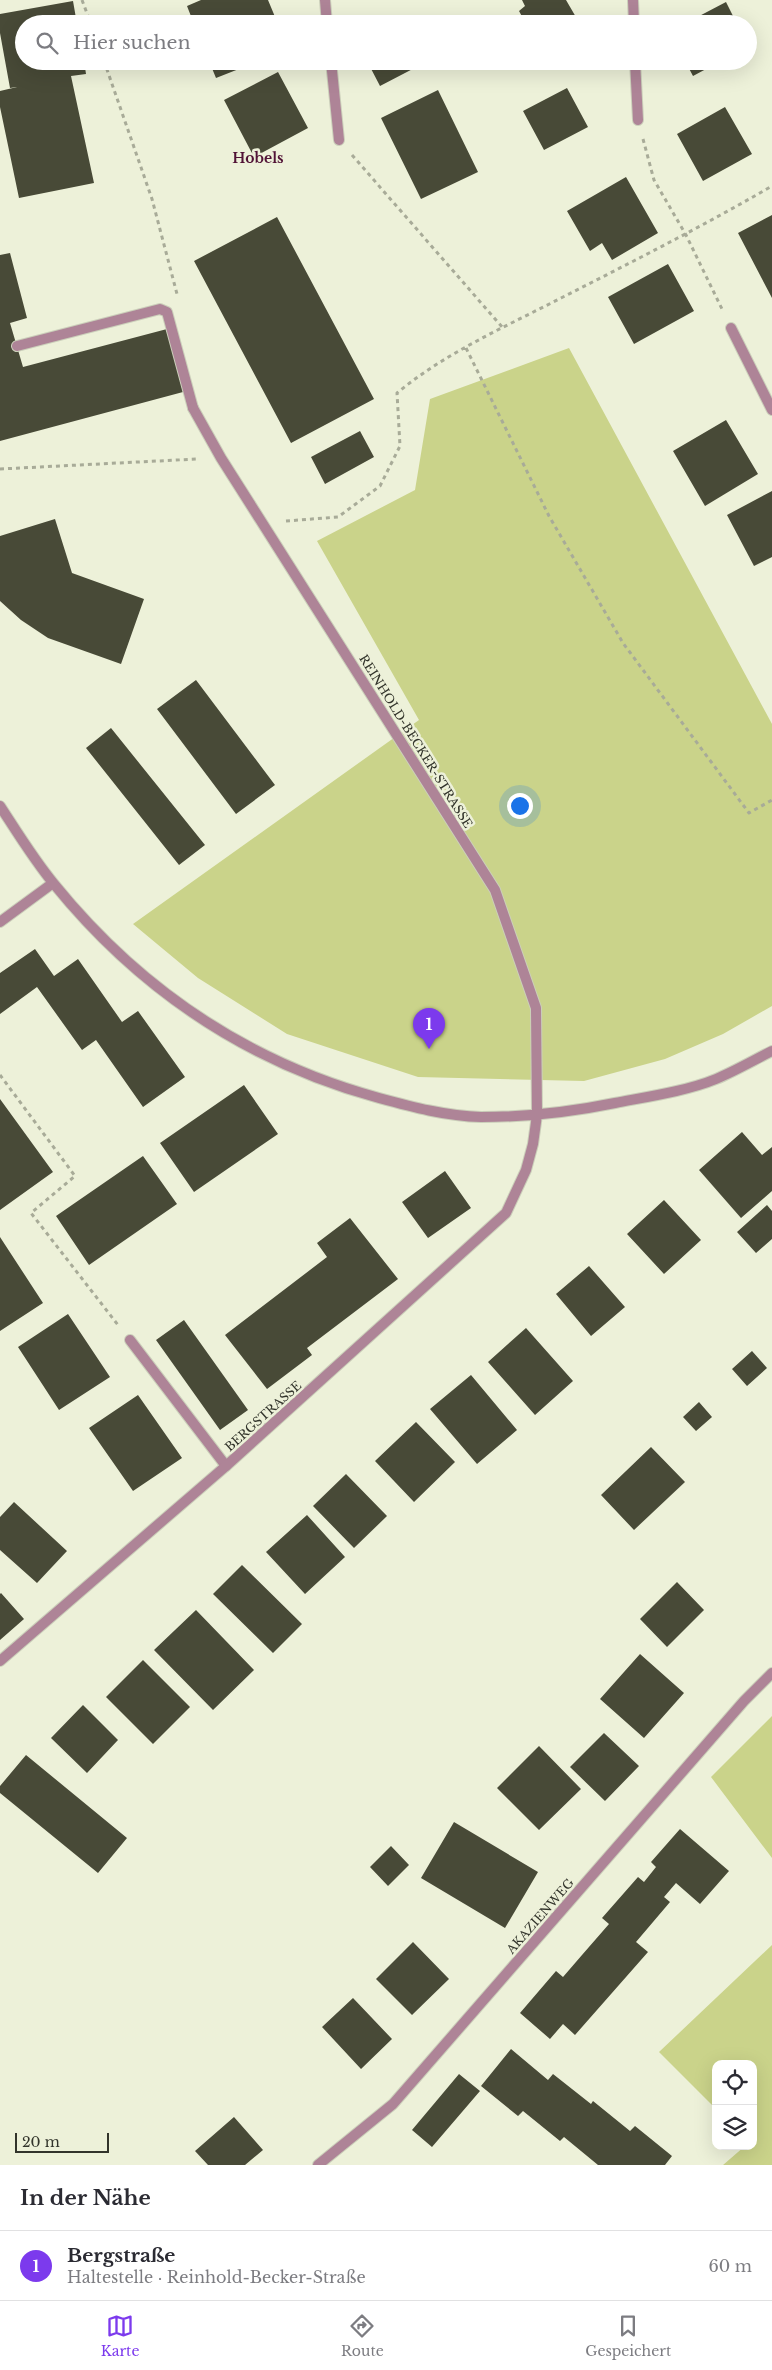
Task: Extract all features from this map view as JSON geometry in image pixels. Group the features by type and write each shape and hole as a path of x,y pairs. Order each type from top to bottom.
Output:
{"street":[{"path":"325,0 327,15"},
{"path":"633,0 634,15"},
{"path":"332,70 339,140"},
{"path":"636,70 638,120"},
{"name":"REINHOLD-BECKER-STRASSE","path":"17,346 160,310 167,312 192,408 220,458 495,890 536,1008 537,1115"},
{"path":"731,328 772,410"},
{"path":"0,806 53,883 89,924 142,974 189,1013 253,1051 332,1086 419,1109 479,1116 537,1115 584,1109 655,1095 714,1080 772,1051"},
{"path":"0,922 53,883"},
{"name":"BERGSTRASSE","path":"0,1661 226,1466 506,1213 526,1170 533,1144 537,1115"},
{"path":"130,1340 226,1466"},
{"name":"AKAZIENWEG","path":"318,2165 393,2104 744,1701 772,1673"}],"path":[{"path":"82,0 88,15"},
{"path":"107,70 152,199 178,295"},
{"path":"638,120 654,180 686,235 731,328"},
{"path":"339,140 503,328"},
{"path":"263,523 338,517 380,486 400,446 397,393 422,372 503,328 686,235 772,186"},
{"path":"466,348 549,516 623,643 749,814 772,800"},
{"path":"0,469 220,458"},
{"path":"0,1075 75,1176 31,1212 130,1340"}],"green space":[{"path":"569,348 772,724 772,1006 723,1034 665,1059 584,1081 418,1077 287,1034 198,978 133,924 419,720 317,541 415,490 430,399"},
{"path":"772,1716 772,1858 711,1777"},
{"path":"772,1945 772,2165 723,2165 740,2150 757,2150 757,2060 712,2060 712,2105 659,2052"}],"building":[{"path":"201,0 268,0 274,15 190,15 187,6"},
{"path":"522,0 566,0 575,15 521,15 519,11 525,6"},
{"path":"73,1 75,15 15,15 15,70 85,70 86,74 71,76 94,183 19,198 0,107 0,91 17,87 10,88 0,33 0,14"},
{"path":"726,2 732,15 701,15"},
{"path":"213,70 236,70 216,78"},
{"path":"372,70 411,70 380,86"},
{"path":"690,70 704,70 693,76"},
{"path":"278,72 308,128 254,157 224,100"},
{"path":"567,88 588,127 544,150 523,111"},
{"path":"438,90 478,172 421,199 381,118"},
{"path":"725,107 752,154 703,181 677,134"},
{"path":"626,177 658,233 612,260 602,243 590,251 567,211"},
{"path":"772,215 772,298 738,233"},
{"path":"277,217 374,399 291,443 194,261"},
{"path":"10,253 27,318 10,323 23,367 167,329 183,392 0,441 0,255"},
{"path":"668,264 694,311 634,344 608,297"},
{"path":"726,420 758,474 705,506 673,451"},
{"path":"360,431 374,457 325,484 311,457"},
{"path":"772,491 772,557 754,566 727,515"},
{"path":"55,519 72,573 144,599 121,664 48,638 21,620 0,601 0,536"},
{"path":"196,680 275,785 236,814 157,709"},
{"path":"111,728 205,845 179,865 86,748"},
{"path":"35,949 54,976 78,959 122,1022 138,1011 185,1077 143,1107 96,1040 82,1050 37,987 0,1014 0,973"},
{"path":"244,1085 278,1134 194,1192 160,1143"},
{"path":"0,1099 53,1172 0,1210"},
{"path":"742,1132 762,1155 772,1147 772,1191 741,1218 699,1170"},
{"path":"143,1156 177,1204 89,1265 56,1216"},
{"path":"445,1171 471,1208 428,1238 402,1202"},
{"path":"664,1200 701,1240 664,1274 627,1234"},
{"path":"767,1205 772,1211 772,1239 756,1253 737,1232"},
{"path":"350,1218 398,1279 307,1348 312,1355 267,1389 225,1335 327,1257 317,1243"},
{"path":"0,1237 43,1303 0,1331"},
{"path":"589,1266 625,1307 591,1336 556,1294"},
{"path":"68,1314 110,1377 59,1410 18,1347"},
{"path":"184,1320 248,1410 220,1430 156,1340"},
{"path":"526,1328 573,1381 535,1415 488,1362"},
{"path":"752,1351 767,1368 747,1386 732,1369"},
{"path":"471,1375 517,1430 477,1464 430,1409"},
{"path":"138,1395 182,1458 133,1491 89,1428"},
{"path":"699,1402 712,1417 696,1431 683,1417"},
{"path":"416,1422 455,1462 414,1502 375,1461"},
{"path":"651,1447 685,1482 634,1530 601,1495"},
{"path":"346,1474 387,1516 354,1548 313,1506"},
{"path":"14,1502 67,1551 37,1583 0,1550 0,1517"},
{"path":"307,1515 345,1557 305,1594 266,1552"},
{"path":"242,1565 302,1624 273,1653 213,1594"},
{"path":"677,1582 704,1610 667,1647 640,1619"},
{"path":"0,1594 24,1619 0,1640"},
{"path":"196,1610 254,1670 213,1710 154,1650"},
{"path":"640,1654 684,1693 644,1738 600,1699"},
{"path":"143,1660 190,1707 153,1744 106,1697"},
{"path":"83,1705 118,1740 87,1773 51,1738"},
{"path":"604,1733 639,1766 605,1801 570,1767"},
{"path":"539,1746 581,1789 539,1830 497,1788"},
{"path":"26,1755 127,1838 98,1873 0,1793 0,1786"},
{"path":"454,1822 538,1872 505,1928 421,1878"},
{"path":"680,1829 729,1871 700,1904 676,1883 664,1897 670,1902 636,1942 648,1952 575,2035 563,2024 550,2039 520,2013 556,1971 563,1977 609,1924 602,1918 638,1877 644,1882 656,1867 651,1862"},
{"path":"391,1846 409,1865 388,1886 370,1867"},
{"path":"413,1942 449,1979 412,2015 376,1979"},
{"path":"353,1998 392,2039 361,2069 322,2027"},
{"path":"511,2049 548,2080 553,2074 591,2104 593,2101 630,2131 635,2126 672,2156 665,2165 598,2165 564,2137 560,2141 523,2111 518,2116 481,2086"},
{"path":"459,2074 480,2091 432,2147 412,2130"},
{"path":"234,2117 263,2150 245,2165 208,2165 195,2151"}],"place":[{"name":"Bergstraße","path":"429,1049"}],"district":[{"name":"Hobels","path":"258,158"}]}
